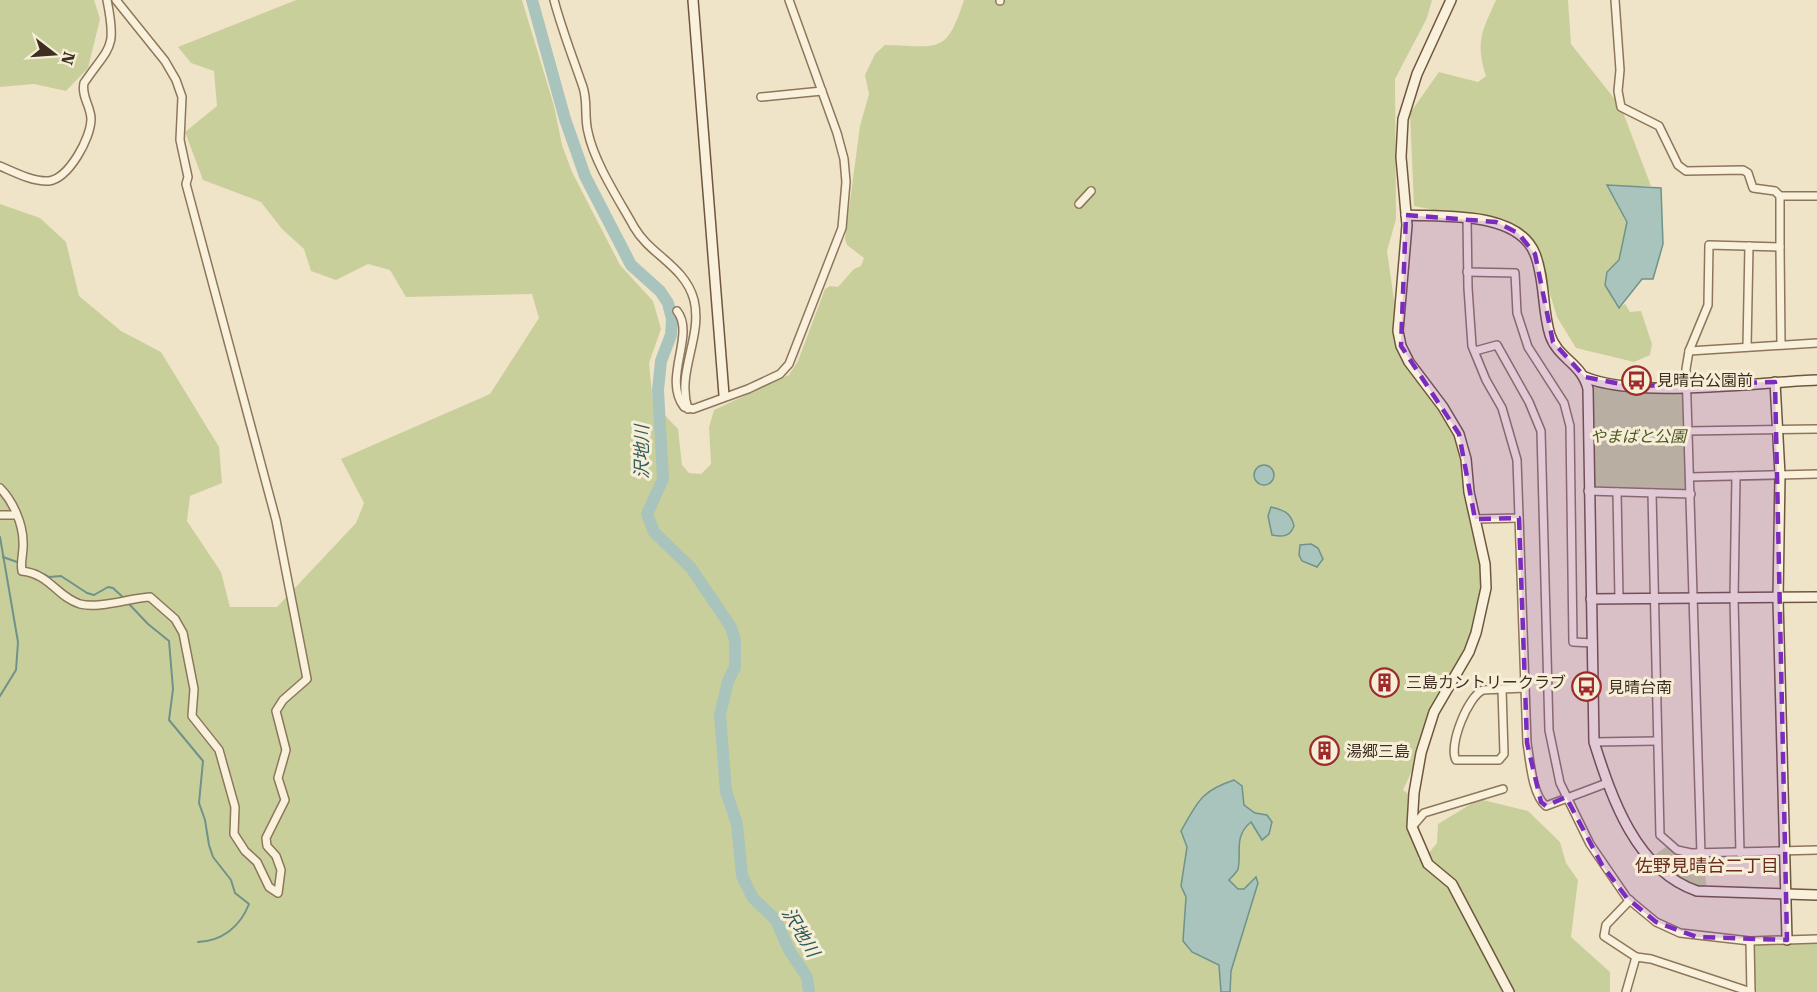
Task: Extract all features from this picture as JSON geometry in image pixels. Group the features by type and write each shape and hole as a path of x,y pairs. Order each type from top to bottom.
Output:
{"street":[{"path":"0,166 40,181 51,181 58,177 80,153 90,127 91,117 83,89 84,83 108,52 112,41 107,0"},
{"path":"0,488 9,498 16,515 23,542 20,561 22,571 43,577 78,603 126,603 134,598 150,597 175,619 186,642 194,689 192,716 219,750 235,807 234,834 245,852 257,862 269,886 278,893 281,880 280,862 266,842 267,833 285,800 278,778 286,750 276,711 283,700 308,679 276,520 187,191 180,140 182,97 165,62 116,0"},
{"path":"554,0 583,89 588,132 599,160 642,240 672,264 682,276 694,300 696,332 685,376 688,408"},
{"path":"693,0 724,395"},
{"path":"676,311 682,325 676,378 681,404 688,408 748,389 780,374 789,364 842,228 846,169 822,91 789,0"},
{"path":"1451,0 1417,74 1403,119 1401,157 1406,215 1406,262 1398,331 1401,346 1459,434 1466,459 1475,519 1485,564 1486,588 1483,609 1468,652 1434,712 1421,753 1414,793 1412,827 1428,864 1452,884 1509,992"},
{"path":"1615,0 1620,70 1618,91 1622,107 1659,126 1678,165 1686,171 1743,170 1748,173 1753,188 1775,191 1780,196 1817,196"},
{"path":"761,97 822,91"},
{"path":"1079,204 1091,191"},
{"path":"1780,196 1781,344"},
{"path":"1406,215 1496,222 1509,227 1528,242 1535,254 1553,342 1585,377 1600,384 1685,387 1817,380"},
{"path":"1467,218 1467,272 1474,351 1509,427 1517,459 1527,743 1541,802 1546,806 1607,783"},
{"path":"1701,854 1691,494 1685,387 1689,351 1708,304 1709,245 1780,247"},
{"path":"1747,346 1749,246"},
{"path":"1467,272 1515,273 1516,313 1528,347 1564,403 1570,426 1573,642 1593,643"},
{"path":"1689,351 1817,343"},
{"path":"1474,351 1497,345 1530,402 1541,431 1550,730 1556,766 1566,797 1602,865 1630,900 1656,922 1680,933 1750,941 1817,939"},
{"path":"1585,377 1588,389 1594,742 1607,783 1632,834 1649,859 1658,869 1681,885 1715,892 1817,895"},
{"path":"1775,382 1780,475 1778,599 1786,852 1784,895 1787,940"},
{"path":"1688,431 1817,429"},
{"path":"1690,477 1817,474"},
{"path":"1736,476 1734,599 1740,853"},
{"path":"1588,491 1691,494"},
{"path":"1617,492 1619,598"},
{"path":"1652,493 1660,835 1677,850 1701,854 1817,850"},
{"path":"0,515 16,515"},
{"path":"1475,519 1519,518"},
{"path":"1591,599 1817,597"},
{"path":"1502,689 1504,754 1499,760 1456,760 1453,754 1458,730 1478,692 1502,689 1525,688"},
{"path":"1594,742 1657,741"},
{"path":"1412,827 1424,813 1503,789"},
{"path":"1630,900 1606,925 1604,936 1636,957 1651,959 1751,992 1750,941"},
{"path":"1626,992 1636,957"}],"highlighted area":[{"path":"1406,215 1496,222 1518,233 1535,254 1553,342 1585,377 1632,386 1775,382 1787,940 1697,937 1656,922 1627,898 1602,865 1566,797 1546,806 1541,802 1527,743 1519,518 1475,519 1459,434 1401,346"}],"green space":[{"path":"0,0 94,0 100,19 88,68 66,91 34,84 0,87"},
{"path":"296,0 522,0 554,106 562,145 572,172 620,265 653,301 661,329 649,363 653,403 678,429 682,465 689,473 701,474 711,464 709,427 714,410 789,375 798,361 825,289 830,286 838,287 854,269 861,266 864,258 847,245 845,239 860,126 869,94 865,75 875,54 885,45 929,46 938,44 952,31 964,0 1432,0 1427,18 1395,79 1396,219 1387,251 1399,335 1409,362 1443,407 1464,453 1485,575 1476,633 1403,790 1414,798 1420,849 1418,859 1424,859 1437,843 1438,824 1479,799 1528,811 1560,842 1566,863 1578,880 1571,937 1610,972 1610,992 0,992 0,204 40,218 66,242 79,296 121,331 161,352 219,447 222,483 190,496 187,521 221,572 230,607 277,607 356,523 364,503 341,459 490,394 539,318 532,294 406,297 390,270 368,264 336,280 311,271 304,249 282,229 261,202 203,180 185,132 217,106 214,71 191,63 178,47"},
{"path":"1496,0 1568,0 1571,44 1621,107 1651,186 1607,186 1627,222 1619,260 1619,308 1625,304 1630,312 1641,311 1652,344 1650,355 1634,362 1576,348 1557,317 1546,281 1528,242 1496,222 1414,206 1410,113 1439,72 1478,82 1486,76 1481,54 1482,37"},
{"name":"やまばと公園","path":"1585,377 1600,384 1685,387 1691,494 1588,491"},
{"path":"1670,844 1703,854 1707,892 1697,891 1649,859"},
{"path":"1817,940 1817,992 1751,992 1750,941"}],"water":[{"path":"1607,185 1661,188 1663,244 1653,279 1642,279 1619,308 1605,285 1607,272 1619,260 1627,222"},
{"path":"1264,465 1271,468 1274,475 1271,482 1264,485 1257,482 1254,475 1257,468"},
{"path":"1271,507 1283,511 1291,518 1294,526 1288,534 1272,535 1268,516"},
{"path":"1311,544 1318,548 1323,559 1317,567 1302,561 1299,555 1300,545"},
{"path":"1234,780 1242,786 1244,805 1255,813 1267,815 1272,822 1269,834 1262,840 1251,822 1240,839 1238,869 1229,880 1238,889 1244,889 1256,877 1258,883 1231,971 1230,992 1221,992 1219,965 1192,952 1183,941 1186,897 1181,886 1187,847 1181,831 1207,793"}],"waterway":[{"name":"沢地川","path":"532,0 565,119 585,176 631,265 660,291 668,303 672,319 671,335 661,361 658,390 663,479 647,514 654,532 691,568 731,627 735,641 735,667 728,681 720,715 726,791 737,824 742,876 753,898 776,920 789,950 807,977 809,992"},
{"path":"0,537 18,642 16,670 0,696"},
{"path":"3,557 17,562"},
{"path":"35,570 49,577 61,576 94,595 108,587 113,588 126,600"},
{"path":"129,604 169,641 173,689 169,720 203,761 199,803 205,820 209,845 213,857 231,880 235,893 249,904 241,920 229,931 215,939 198,942"}],"place":[{"name":"見晴台公園前","path":"1636,380"},
{"name":"三島カントリークラブ","path":"1385,682"},
{"name":"見晴台南","path":"1587,687"},
{"name":"湯郷三島","path":"1325,751"}],"district":[{"name":"佐野見晴台二丁目","path":"1707,865"}]}
